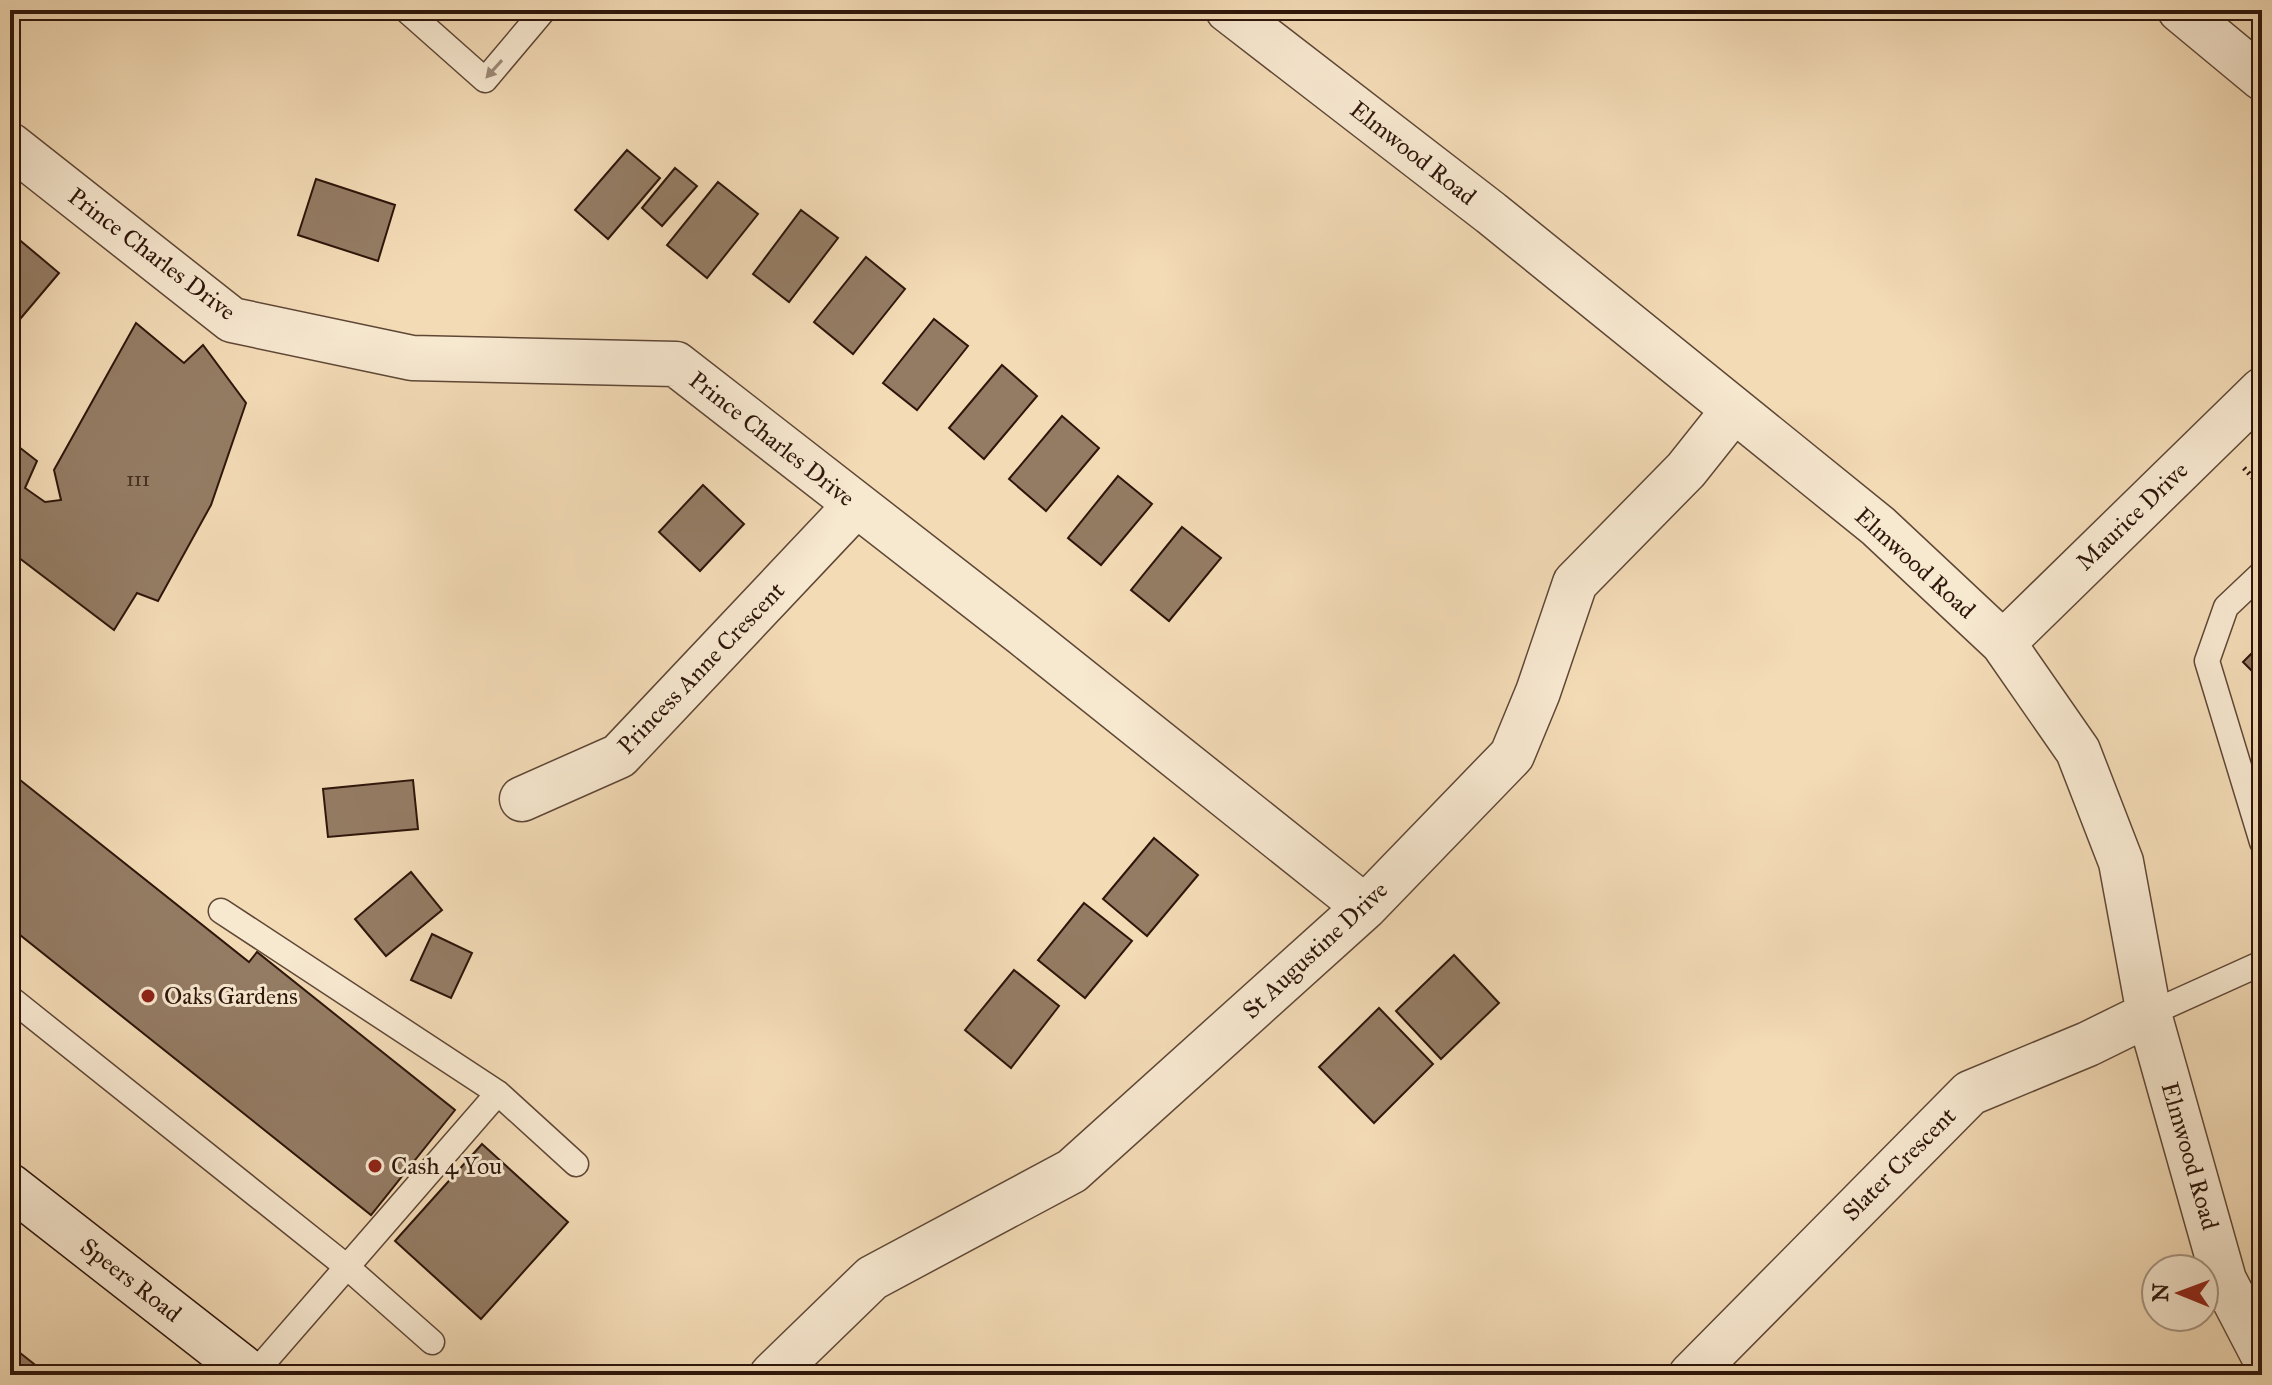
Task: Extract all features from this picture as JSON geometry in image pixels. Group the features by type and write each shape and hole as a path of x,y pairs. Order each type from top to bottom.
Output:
{"street":[{"name":"Elmwood Road","path":"1228,10 1491,213 1878,526 2003,643 2078,751 2121,862 2149,1014 2224,1280 2262,1353"},
{"path":"2180,10 2262,78"},
{"name":"Prince Charles Drive","path":"10,145 232,320 412,358 676,364 1365,907"},
{"name":"Maurice Drive","path":"2003,643 2262,390"},
{"name":"St Augustine Drive","path":"772,1375 872,1278 1072,1171 1365,907 1512,755 1538,692 1575,583 1686,470 1733,411"},
{"name":"Princess Anne Crescent","path":"522,799 619,756 856,505"},
{"name":"Slater Crescent","path":"1691,1375 1970,1093 2088,1044 2149,1014"},
{"name":"Speers Road","path":"10,1186 252,1375"}],"lane":[{"path":"406,10 485,80 544,10"},
{"path":"2262,573 2226,607 2207,661 2262,842"},
{"path":"221,911 498,1093 576,1164"},
{"path":"2149,1014 2262,963"},
{"path":"10,998 347,1267 432,1342"},
{"path":"252,1375 498,1093"}],"building":[{"path":"627,150 660,178 608,239 575,210"},
{"path":"675,168 697,186 662,226 642,208"},
{"path":"316,179 395,205 378,261 298,235"},
{"path":"718,182 758,214 707,278 667,245"},
{"path":"801,210 838,238 789,302 753,274"},
{"path":"10,232 59,273 10,331"},
{"path":"866,257 905,289 853,354 814,322"},
{"path":"934,319 968,346 917,410 883,383"},
{"path":"136,323 184,363 203,345 246,403 211,505 158,601 137,593 114,630 10,551 10,440 37,461 25,488 45,502 61,500 54,470"},
{"path":"1002,365 1037,396 984,459 949,428"},
{"path":"1062,416 1099,448 1046,511 1009,479"},
{"path":"1118,476 1152,504 1101,565 1068,538"},
{"path":"703,485 744,524 700,571 659,532"},
{"path":"1182,527 1221,558 1169,621 1131,590"},
{"path":"2262,643 2262,681 2243,662"},
{"path":"10,772 249,962 257,952 455,1110 371,1215 10,927"},
{"path":"413,780 418,829 328,837 323,789"},
{"path":"1154,838 1198,875 1147,936 1103,899"},
{"path":"411,872 442,910 386,956 355,919"},
{"path":"1084,903 1132,941 1085,998 1038,960"},
{"path":"432,934 472,953 451,998 411,980"},
{"path":"1454,955 1499,1003 1441,1059 1396,1011"},
{"path":"1014,970 1059,1006 1011,1068 965,1030"},
{"path":"1379,1008 1433,1064 1374,1123 1319,1067"},
{"path":"482,1144 568,1222 481,1319 395,1241"},
{"path":"10,1345 48,1375 10,1375"}],"place":[{"name":"Oaks Gardens","path":"148,996"},
{"name":"Cash 4 You","path":"375,1166"}]}
